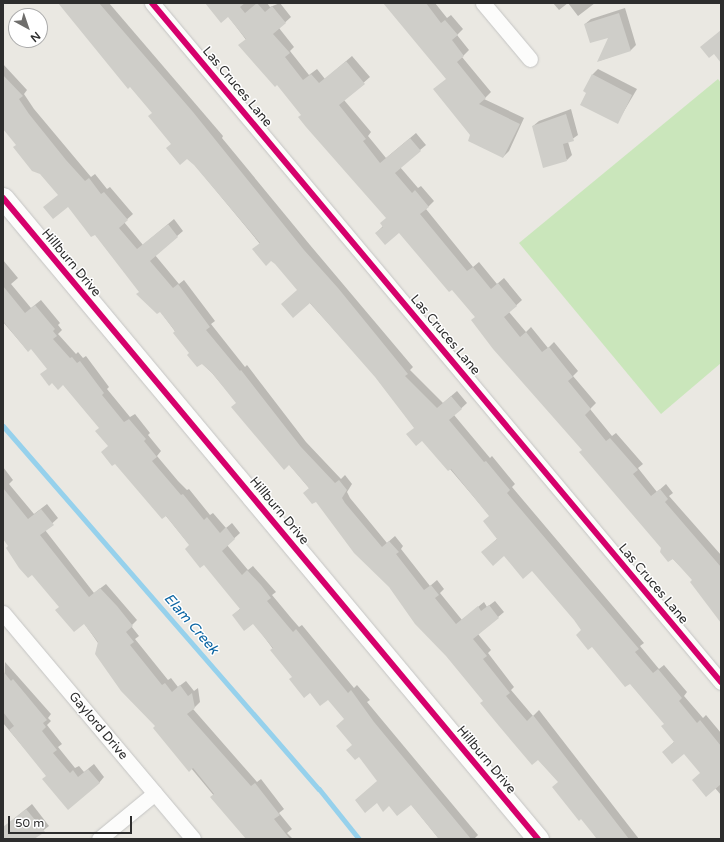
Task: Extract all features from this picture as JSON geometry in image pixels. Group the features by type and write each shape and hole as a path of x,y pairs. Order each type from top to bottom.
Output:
{"street":[{"name":"Las Cruces Lane","path":"152,3 721,682"},
{"path":"483,3 530,59"},
{"name":"Hillburn Drive","path":"3,198 538,839"},
{"name":"Gaylord Drive","path":"3,613 193,839"},
{"path":"99,839 155,793"}],"green space":[{"path":"718,79 721,83 721,363 661,414 519,243"}],"building":[{"path":"58,3 99,3 193,112 304,250 338,288 408,374 405,376 437,408 451,396 462,409 449,420 484,462 486,461 510,490 507,493 639,649 635,652 653,673 658,669 682,698 679,701 697,723 700,720 721,746 721,784 706,797 692,780 700,773 684,754 672,764 662,752 674,742 661,726 664,724 630,684 625,687 592,647 588,650 576,635 581,630 574,620 532,571 523,579 504,556 493,566 481,552 497,539 483,521 489,516 451,469 448,471 422,441 416,446 406,434 414,428 375,377 310,303 293,318 281,304 297,290 275,264 271,261 266,266 252,249 260,243 194,165 187,159 180,165 166,148 171,144 148,116 152,113 130,87 128,89"},
{"path":"205,3 245,3 240,7 245,13 257,3 265,12 272,6 286,23 273,34 290,53 285,57 303,80 311,74 319,83 346,61 365,84 339,105 366,139 363,141 380,163 410,138 421,151 395,173 412,193 415,190 429,207 420,214 467,271 473,267 491,289 498,283 517,306 504,317 520,337 526,332 542,352 549,347 573,377 568,381 591,409 585,415 606,441 610,438 638,470 633,474 651,496 660,489 668,499 665,502 721,567 721,623 690,582 692,580 673,559 668,562 660,552 661,548 579,452 582,450 493,349 471,320 475,317 452,290 449,292 399,233 385,245 375,233 383,227 380,223 386,218 306,127 298,117 301,115 277,85 275,87 238,45 246,39 228,17 221,23"},
{"path":"383,3 426,3 441,23 445,20 458,35 452,40 464,56 457,62 486,98 479,104 520,124 503,158 468,141 470,135 433,89 446,79"},
{"path":"619,13 631,51 597,62 608,38 590,43 584,24"},
{"path":"721,30 721,63 714,54 709,58 700,47"},
{"path":"592,74 632,95 618,124 580,105 586,93 583,91"},
{"path":"3,75 23,96 19,99 29,114 66,160 85,181 89,178 101,194 104,192 128,220 119,228 137,249 168,224 178,237 150,261 173,288 178,284 210,327 206,330 240,371 241,370 301,447 335,483 339,480 347,490 342,498 345,503 382,547 389,541 399,552 396,554 424,590 431,585 439,595 435,598 456,624 478,606 481,611 489,605 499,618 473,639 487,656 483,659 510,693 506,696 527,721 533,715 629,839 597,839 581,819 579,821 552,787 558,782 538,760 532,765 480,703 483,701 446,656 415,624 389,587 354,553 316,502 312,504 303,493 309,488 289,465 284,470 231,407 236,403 212,373 202,364 197,367 187,355 189,353 173,333 175,331 160,312 157,314 136,294 139,292 95,235 91,237 68,207 53,219 43,207 58,195 40,174 32,171 13,147 16,145 3,129"},
{"path":"566,114 574,141 563,144 567,161 543,168 532,126"},
{"path":"3,286 25,313 35,305 55,329 53,331 57,336 53,339 70,358 72,357 77,363 80,361 104,393 102,395 124,422 129,419 146,439 144,441 157,457 152,461 181,495 183,494 204,520 207,517 220,533 226,527 235,539 222,551 242,575 247,570 261,585 271,598 267,601 293,632 296,629 348,693 351,690 374,722 471,839 439,839 411,805 397,816 389,806 383,812 377,803 365,813 355,800 377,781 359,757 355,760 346,750 352,745 336,726 344,719 328,700 320,706 310,693 304,698 289,679 292,677 270,650 273,648 253,624 244,631 232,615 240,609 204,565 200,568 185,549 189,545 166,516 162,519 115,464 112,466 101,452 108,446 95,431 99,428 63,385 58,390 52,383 49,386 40,374 47,369 31,349 28,352 3,321"},
{"path":"3,488 28,519 41,509 54,525 40,535 89,597 100,588 117,606 133,626 126,632 134,642 130,645 162,685 165,683 172,692 180,685 188,696 192,693 195,708 187,714 251,786 255,783 280,815 274,819 290,839 246,839 210,797 214,794 193,768 189,772 153,728 155,726 121,691 95,654 98,642 84,624 74,632 55,610 59,607 32,575 28,578 19,568 6,548 8,546 3,539"},
{"path":"3,671 11,681 13,679 47,720 43,723 46,727 42,731 57,750 53,753 70,773 73,770 78,777 88,769 100,783 68,810 42,779 46,776 9,730 14,726 3,712"},
{"path":"26,809 45,832 34,839 3,839 3,827"}],"waterway":[{"name":"Elam Creek","path":"3,426 319,789 359,839"}],"cycle path":[{"path":"152,3 721,682"},
{"path":"3,198 538,839"}]}
